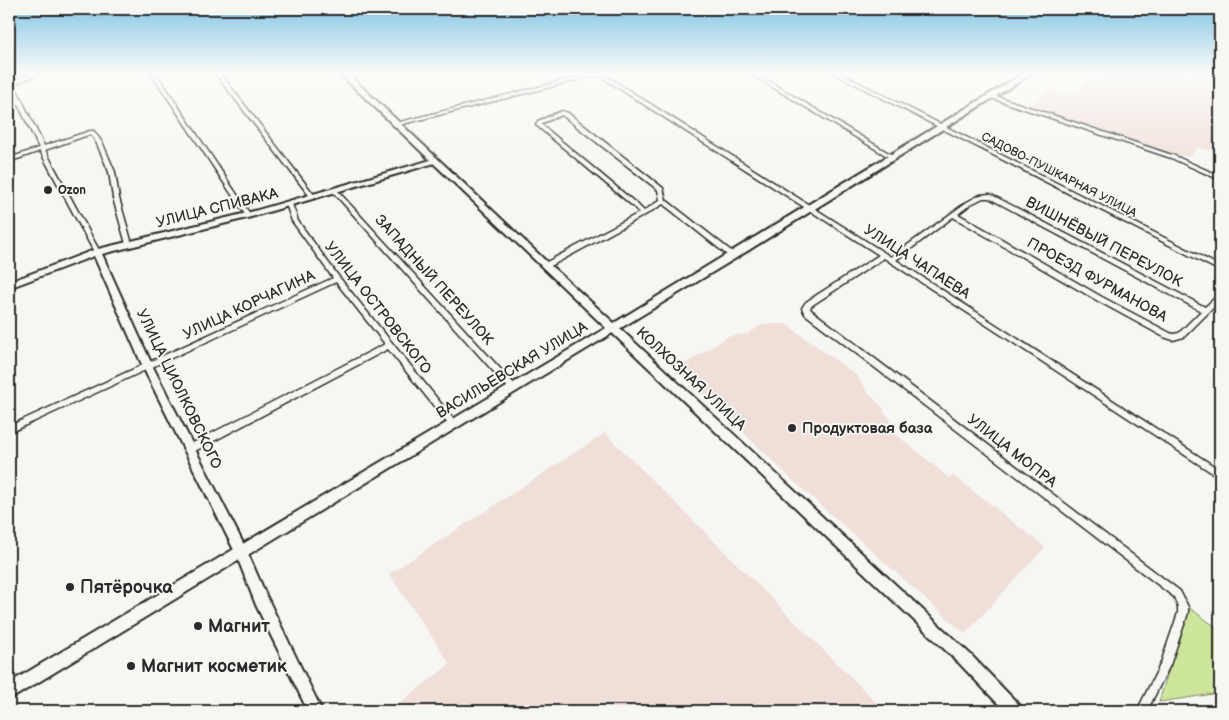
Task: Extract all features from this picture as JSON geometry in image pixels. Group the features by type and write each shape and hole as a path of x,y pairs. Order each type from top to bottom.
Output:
{"main road":[{"name":"КОЛХОЗНАЯ УЛИЦА","path":"377,107 613,328"},
{"name":"ВАСИЛЬЕВСКАЯ УЛИЦА","path":"9,692 977,107"}],"street":[{"name":"УЛИЦА ЦИОЛКОВСКОГО","path":"21,107 42,150 97,252 148,367 241,551 269,617 316,711"},
{"path":"175,107 248,215"},
{"path":"242,107 313,197"},
{"path":"395,124 466,107"},
{"name":"УЛИЦА ЧАПАЕВА","path":"651,107 1220,474"},
{"path":"806,107 894,158"},
{"name":"САДОВО-ПУШКАРНАЯ УЛИЦА","path":"899,107 1220,269"},
{"path":"1022,107 1172,157 1220,178"},
{"path":"643,214 636,206 539,125 540,122 559,114 566,114 661,189 663,200 733,256"},
{"path":"9,160 92,132 100,144 112,172 116,198 129,244"},
{"name":"УЛИЦА СПИВАКА","path":"9,286 97,252 248,215 434,162"},
{"name":"ЗАПАДНЫЙ ПЕРЕУЛОК","path":"335,191 513,388"},
{"name":"ВИШНЁВЫЙ ПЕРЕУЛОК","path":"954,215 982,196 990,196 1205,310"},
{"path":"545,266 643,214 663,200"},
{"name":"УЛИЦА ОСТРОВСКОГО","path":"289,204 295,221 337,279 453,424"},
{"path":"887,258 954,215"},
{"name":"ПРОЕЗД ФУРМАНОВА","path":"954,215 1100,299 1173,337 1181,335 1220,297"},
{"name":"УЛИЦА МОПРА","path":"887,258 808,304 806,308 808,312 1178,594 1183,607 1181,619 1165,665 1142,711"},
{"name":"УЛИЦА КОРЧАГИНА","path":"9,430 337,279"},
{"name":"КОЛХОЗНАЯ УЛИЦА","path":"613,328 958,652 1016,711"},
{"path":"190,449 389,345"}],"shaded area":[{"path":"1220,107 1220,154 1197,147 1191,156 1175,156 1030,108"},
{"path":"764,324 786,324 856,375 867,391 884,409 883,412 892,420 886,426 949,478 953,475 1045,547 965,634 799,486 677,369 729,336 747,334"},
{"path":"605,433 885,711 389,711 450,664 389,574"}],"green space":[{"path":"1188,607 1220,630 1220,693 1159,702"}],"place":[{"name":"Ozon","path":"48,190"},
{"name":"Продуктовая база","path":"792,428"},
{"name":"Пятёрочка","path":"70,587"},
{"name":"Магнит","path":"198,626"},
{"name":"Магнит косметик","path":"131,666"}]}
